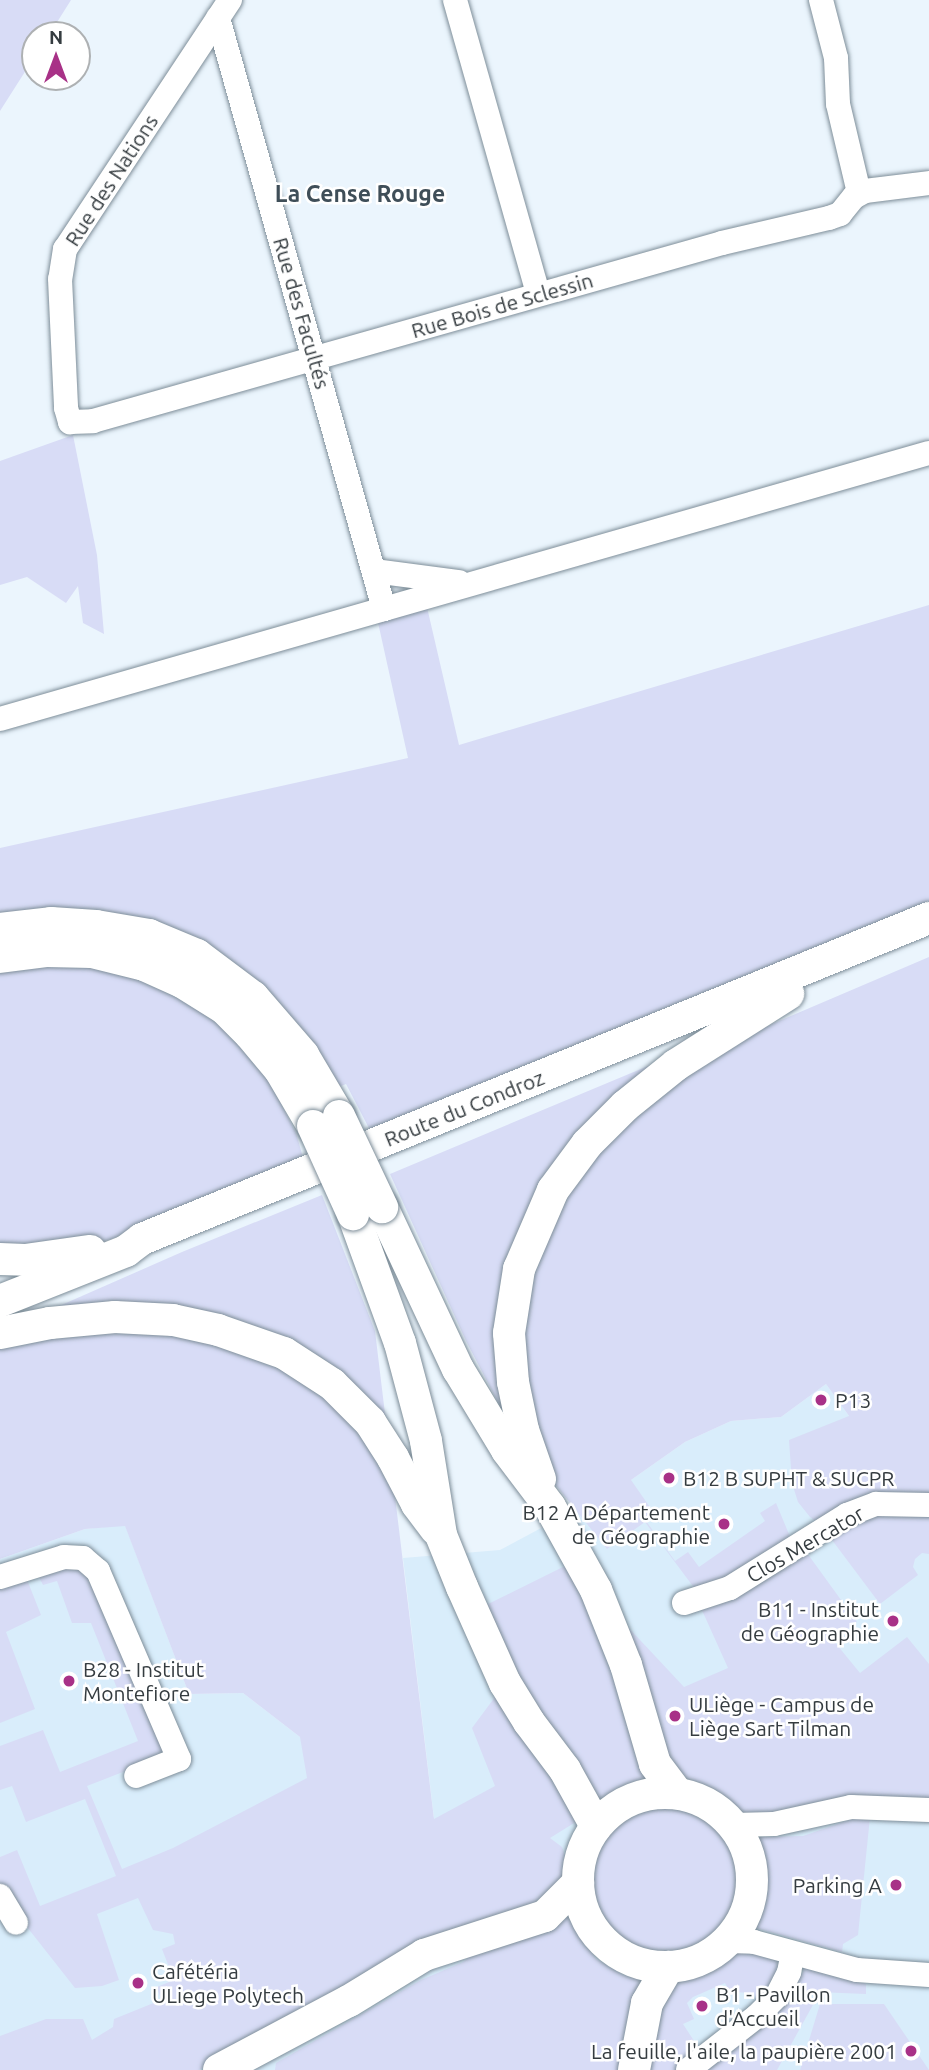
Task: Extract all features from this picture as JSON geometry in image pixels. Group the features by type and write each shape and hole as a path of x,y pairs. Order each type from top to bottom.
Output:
{"main road":[{"name":"Route du Condroz","path":"0,1301 126,1251 142,1239 929,918"},
{"path":"0,929 51,923 96,926 149,935 197,956 253,996 303,1055 326,1121 368,1210 458,1369 507,1450 550,1507 596,1590 626,1665 655,1764 677,1793"},
{"name":"Route du Condroz","path":"0,1313 754,1003 788,994 929,937"},
{"path":"0,957 46,951 92,952 144,965 182,982 224,1008 326,1121"},
{"path":"550,1507 523,1430 513,1382 509,1333 516,1282 534,1229 553,1190 587,1144 625,1106 676,1065 788,994"},
{"path":"368,1210 426,1441 441,1535 505,1683 529,1722 565,1770 596,1826"},
{"path":"0,1259 25,1260 73,1255 142,1239"},
{"path":"0,1333 50,1323 115,1317 173,1320 218,1330 285,1353 332,1384 370,1422 417,1504 441,1535"},
{"path":"654,1793 677,1793 699,1799 718,1810 734,1825 751,1863 753,1884 750,1905 729,1941 700,1960 668,1968 645,1965 624,1957 606,1944 591,1926 582,1906 578,1883 579,1863 596,1826 612,1810 632,1799 654,1793"},
{"path":"219,2070 252,2063 425,1955 545,1916 578,1883"},
{"path":"634,2070 647,2003 668,1968"}],"street":[{"path":"455,0 538,294"},
{"path":"821,0 836,58 838,104 859,193 929,183"},
{"name":"Rue des Facultés","path":"224,9 314,358 384,609"},
{"name":"Rue des Nations","path":"70,422 66,408 60,279 65,249 224,9"},
{"name":"Rue Bois de Sclessin","path":"70,422 93,421 538,294 829,218 840,214 859,193"},
{"path":"0,719 929,453"},
{"path":"374,571 470,584"},
{"name":"Clos Mercator","path":"684,1603 730,1588 847,1515 876,1504 929,1505"},
{"path":"0,1577 64,1557 83,1558 98,1571 179,1759 136,1776"},
{"path":"734,1825 774,1824 851,1807 929,1810"},
{"path":"0,1896 7,1913 16,1923"},
{"path":"729,1941 754,1942 857,1969 929,1975"},
{"path":"688,2070 757,2016 776,1996 789,1972 793,1953"}],"shaded area":[{"path":"0,0 71,0 58,21 21,21 21,78 0,111"},
{"path":"73,435 97,555 104,634 83,623 78,586 66,603 27,577 0,585 0,461"},
{"path":"426,603 459,745 929,605 929,908 657,1011 620,1035 372,1134 346,1084 336,1088 312,1050 0,920 0,848 408,758 377,618"},
{"path":"929,957 929,1498 817,1522 810,1517 798,1502 792,1483 789,1440 849,1416 826,1384 781,1417 731,1421 685,1442 631,1480 654,1513 646,1521 675,1561 688,1552 699,1567 765,1521 760,1513 776,1503 791,1539 698,1593 645,1522 607,1549 514,1433 466,1341 390,1174 703,1043 765,1027"},
{"path":"89,963 145,978 193,1003 234,1034 264,1070 296,1133 304,1161 111,1239 68,1251 0,1252 0,968"},
{"path":"322,1195 375,1331 434,1819 495,1786 472,1728 512,1674 484,1606 569,1564 684,1687 728,1668 701,1608 807,1553 857,1622 833,1640 860,1673 907,1637 929,1664 929,1801 766,1818 738,1812 705,1790 663,1778 637,1784 550,1838 562,1847 568,1864 561,1889 539,1910 199,2070 0,2070 0,2036 46,2019 83,2019 92,2040 113,2027 114,2019 161,2000 157,1987 174,1980 162,1949 175,1944 173,1934 153,1930 138,1898 97,1914 119,1980 102,1986 75,1988 27,1927 18,1923 0,1891 0,1857 17,1850 40,1906 116,1876 85,1799 26,1822 12,1786 0,1790 0,1746 43,1730 60,1772 138,1741 91,1623 72,1623 57,1581 43,1585 36,1571 88,1567 169,1754 87,1786 122,1869 173,1848 307,1778 300,1737 243,1693 189,1694 125,1526 85,1529 0,1559 0,1332 182,1252"},
{"name":"ULiège - Campus de Liège Sart Tilman","path":"826,1384 849,1416 929,1505 929,2070 0,2070 0,1559 85,1529 125,1525 189,1694 243,1693 300,1737 434,1818 403,1558 500,1550 631,1480 685,1442 731,1421 781,1417"},
{"path":"877,1512 929,1513 929,1554 922,1553 915,1559 913,1567 918,1575 880,1604 829,1536"},
{"path":"24,1572 41,1615 6,1632 35,1709 0,1723 0,1583"},
{"path":"665,1802 694,1807 719,1824 736,1849 741,1878 736,1907 719,1932 694,1949 665,1954 636,1949 611,1932 594,1907 589,1878 594,1849 611,1824 636,1807"},
{"path":"870,1817 858,1935 843,1944 842,1952 756,1928 767,1886 759,1837 803,1836 852,1819"},
{"path":"568,1916 596,1959 623,1975 650,1982 625,2070 275,2070 276,2063 421,1980 463,1962 485,1942"},
{"path":"730,1952 776,1956 779,1969 776,1986 756,2002 754,1993 730,1992 725,1983 693,1997 687,2003 694,2019 683,2024 702,2053 679,2070 646,2070 653,2015 670,1985 714,1966"},
{"path":"806,1966 866,1984 866,1994 793,1991"},
{"path":"782,2002 814,2003 777,2070 699,2070"},
{"path":"820,2004 884,2004 929,2070 800,2070"}],"place":[{"name":"P13","path":"821,1400"},
{"name":"B12 B SUPHT & SUCPR","path":"669,1478"},
{"name":"B12 A Département de Géographie","path":"724,1524"},
{"name":"B11 - Institut de Géographie","path":"893,1621"},
{"name":"B28 - Institut Montefiore","path":"69,1681"},
{"name":"ULiège - Campus de Liège Sart Tilman","path":"675,1716"},
{"name":"Parking A","path":"896,1885"},
{"name":"Cafétéria ULiege Polytech","path":"138,1983"},
{"name":"B1 - Pavillon d'Accueil","path":"702,2006"},
{"name":"La feuille, l'aile, la paupière 2001","path":"911,2051"}],"district":[{"name":"La Cense Rouge","path":"360,194"}]}
